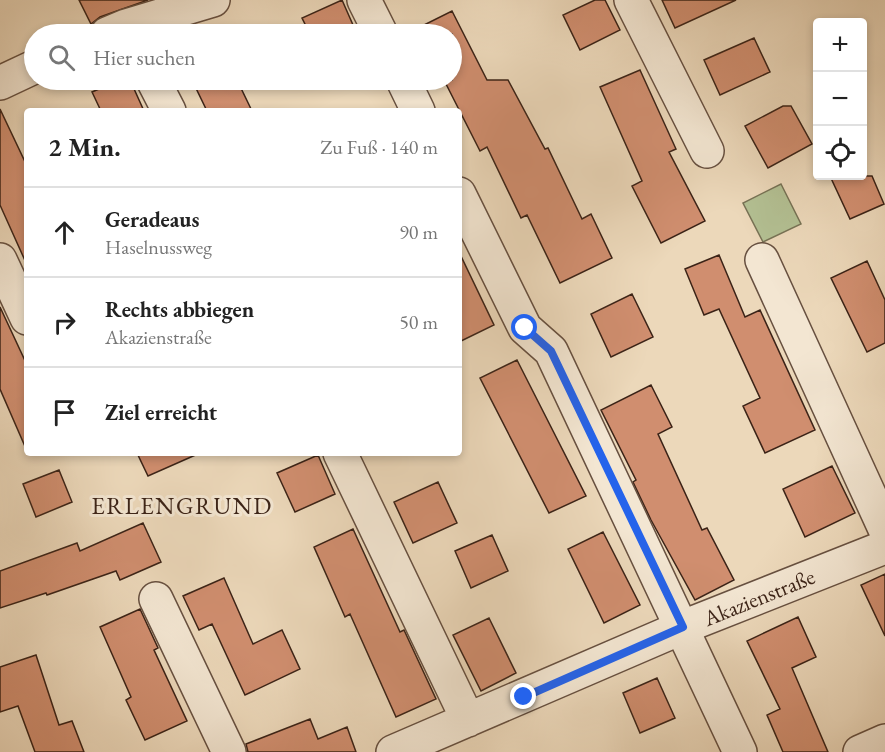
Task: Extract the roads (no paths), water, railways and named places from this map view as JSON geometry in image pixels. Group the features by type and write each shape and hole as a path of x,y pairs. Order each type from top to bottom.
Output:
{"street":[{"path":"144,24 213,0"},
{"path":"364,0 376,24"},
{"path":"632,0 707,150"},
{"path":"0,83 24,72"},
{"path":"158,90 167,108"},
{"path":"408,90 417,108"},
{"path":"462,200 525,328 551,351 740,752"},
{"path":"0,260 24,312"},
{"path":"762,260 885,529"},
{"path":"341,456 468,720"},
{"name":"Akazienstraße","path":"395,752 683,627 885,547"},
{"path":"156,599 230,752"},
{"path":"860,752 885,741"}],"district":[{"name":"ERLENGRUND","path":"182,506"}]}
